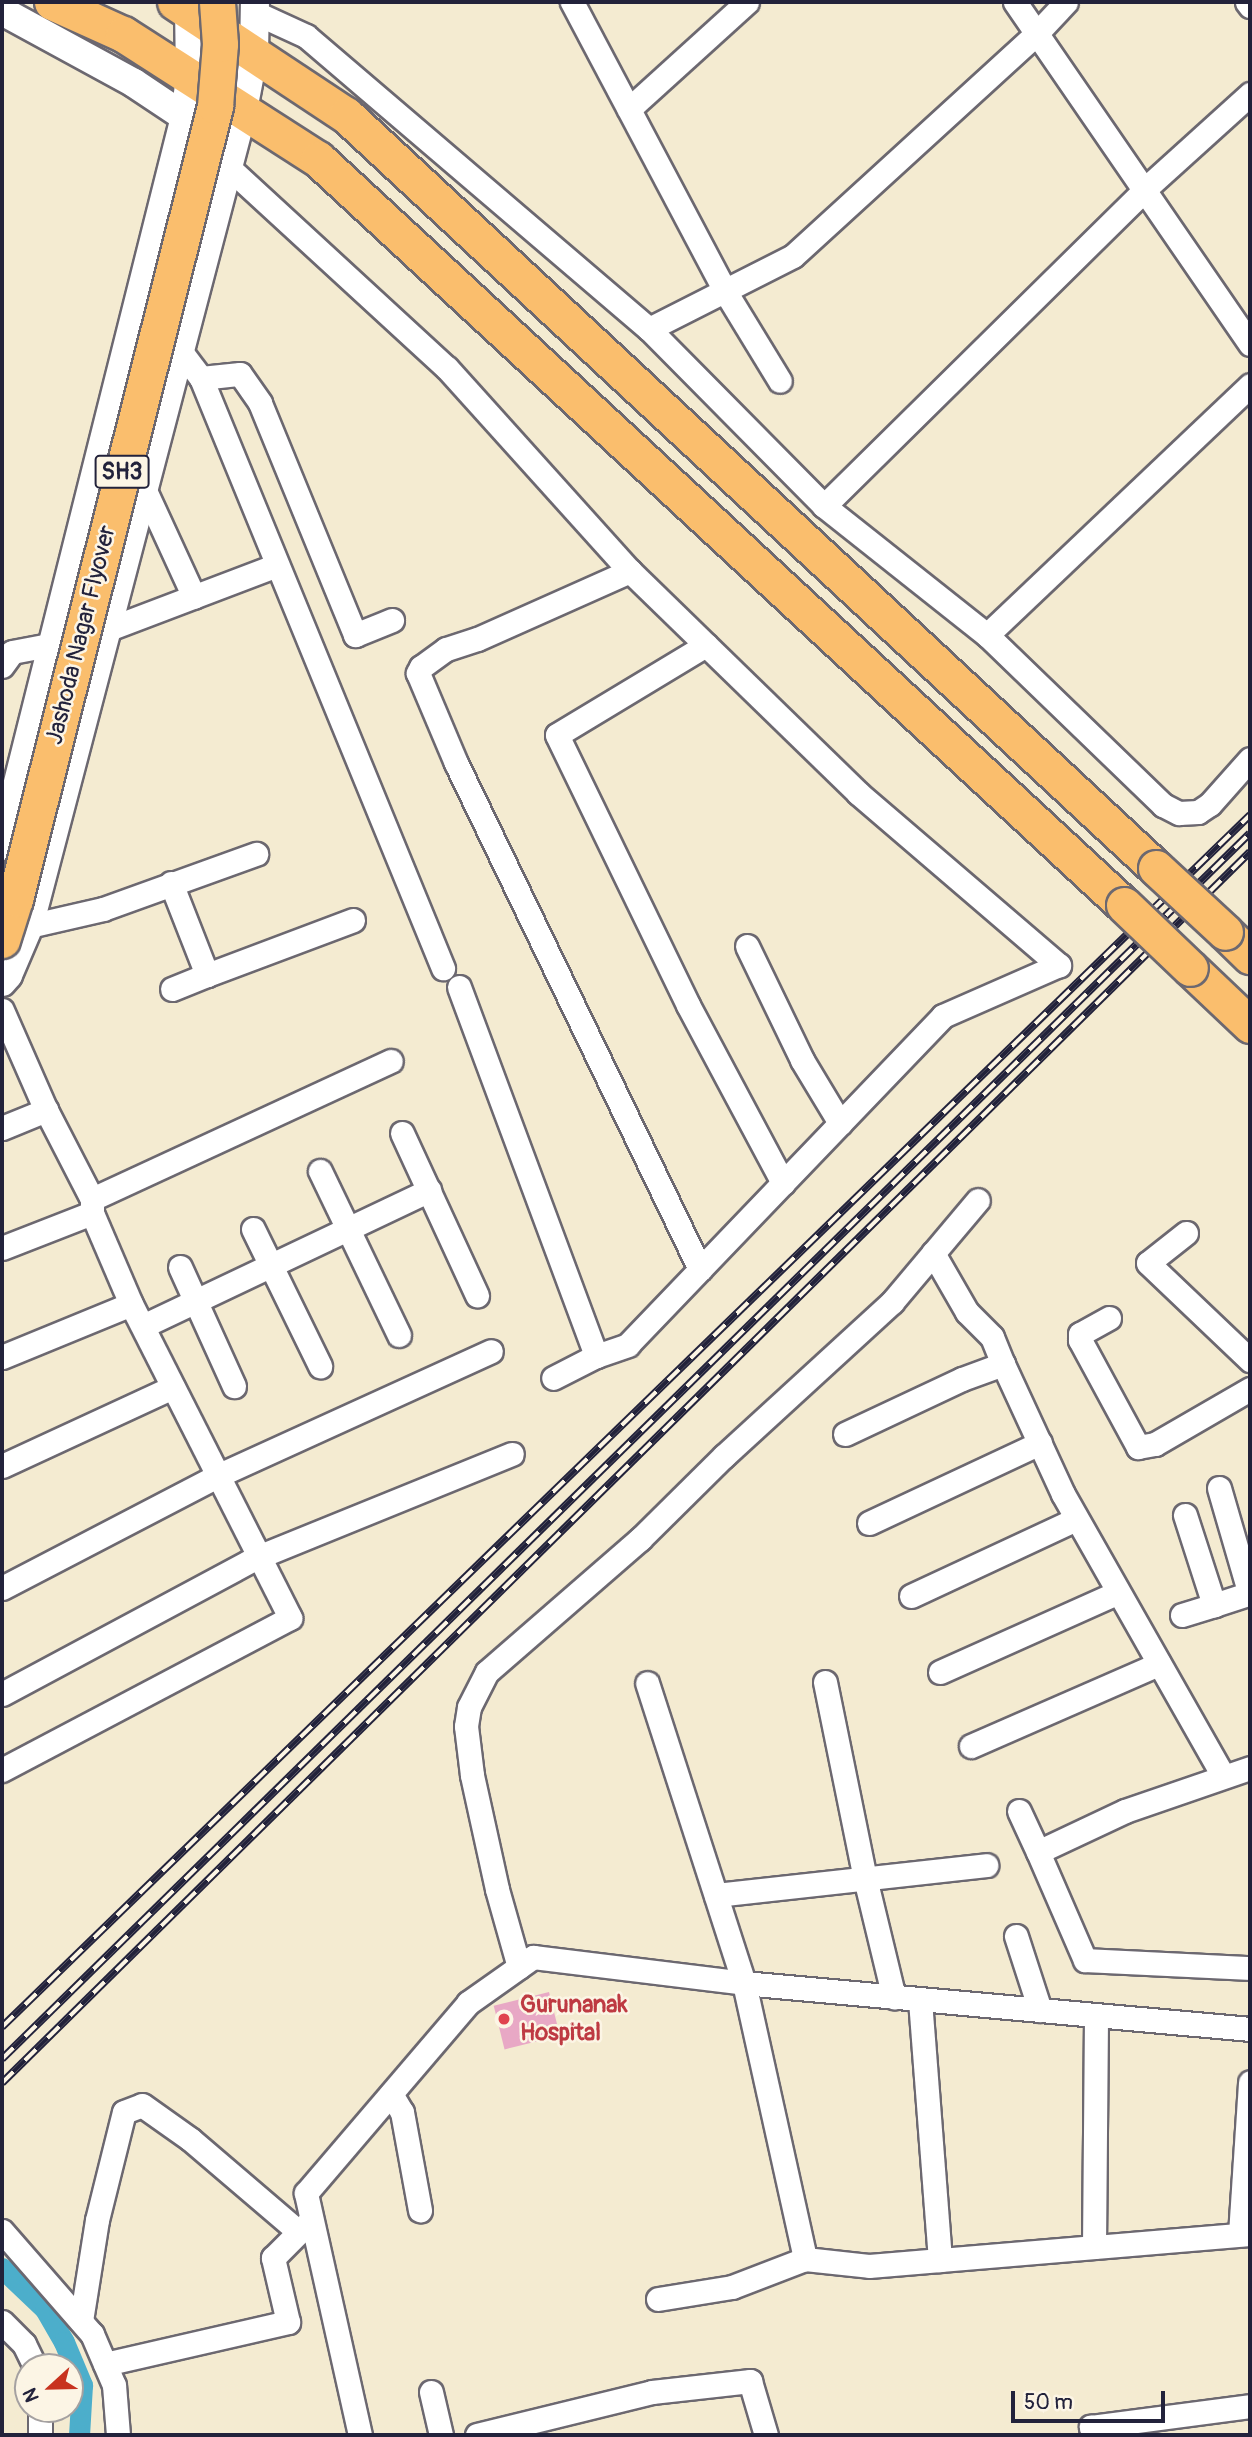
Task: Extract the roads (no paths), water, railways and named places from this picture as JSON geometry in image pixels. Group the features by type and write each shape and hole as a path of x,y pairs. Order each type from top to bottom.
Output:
{"main road":[{"path":"52,2 123,34 318,159 1124,905 1250,1025"},
{"path":"193,4 254,54 346,116 1250,956"},
{"name":"Jashoda Nagar Flyover","path":"16,933 15,900 215,107 220,44 193,4"}],"street":[{"path":"572,2 725,291 780,380"},
{"path":"629,109 747,2"},
{"path":"1015,2 1250,344"},
{"path":"649,329 793,256 1037,33 1066,2"},
{"name":"SH3","path":"2,846 11,774 54,644 186,117 193,4"},
{"path":"443,968 201,378 179,349 243,110 254,54 256,7 306,36 649,329 824,506 987,635 1163,805 1179,813 1198,812 1210,804 1250,759"},
{"path":"2,11 134,83 186,117 227,166 447,368 630,571 858,793 1059,965 943,1016 628,1345 596,1356 553,1378"},
{"path":"824,506 1145,189 1250,94"},
{"name":"SH3","path":"2,982 8,975 16,933 106,630 179,349"},
{"path":"201,378 240,374 260,403 355,635 392,620"},
{"path":"987,635 1250,385"},
{"path":"143,486 194,597"},
{"path":"106,630 278,565"},
{"path":"630,571 477,639 446,649 421,667 418,673 462,775 701,1269"},
{"path":"2,666 12,652 54,644"},
{"path":"706,645 557,734 688,1005 783,1183"},
{"path":"16,933 103,909 256,854"},
{"path":"171,883 207,975"},
{"path":"172,989 353,920"},
{"path":"747,946 802,1060 840,1123"},
{"path":"459,987 596,1356"},
{"path":"2,1010 92,1206 131,1304 289,1618 2,1770"},
{"path":"2,1248 391,1061"},
{"path":"2,1128 46,1110"},
{"path":"402,1133 477,1294"},
{"path":"320,1171 398,1335"},
{"path":"143,1326 429,1190"},
{"path":"519,1967 497,1889 472,1775 466,1726 469,1707 487,1672 640,1539 716,1464 892,1302 978,1200"},
{"path":"253,1229 320,1366"},
{"path":"1186,1233 1147,1263 1250,1360"},
{"path":"933,1254 967,1312 992,1337 1076,1519 1223,1776"},
{"path":"180,1267 234,1386"},
{"path":"2,1357 131,1304"},
{"path":"1109,1318 1080,1334 1080,1340 1138,1447 1155,1444 1250,1389"},
{"path":"2,1588 217,1476 491,1351"},
{"path":"845,1434 962,1379 1003,1364"},
{"path":"2,1466 173,1387"},
{"path":"869,1523 1040,1443"},
{"path":"2,1694 258,1557 512,1454"},
{"path":"1182,1615 1250,1594 1219,1488"},
{"path":"1185,1515 1214,1605"},
{"path":"911,1596 1076,1519"},
{"path":"940,1672 1117,1593"},
{"path":"971,1746 1159,1664"},
{"path":"825,1682 865,1878 894,1997"},
{"path":"647,1683 744,1983 805,2259"},
{"path":"1038,1852 1116,1815 1223,1776 1250,1769"},
{"path":"1019,1811 1085,1959 1250,1968"},
{"path":"716,1895 986,1865"},
{"path":"1016,1936 1040,2010"},
{"path":"360,2435 305,2226 306,2193 468,2003 533,1958 744,1983 1250,2029"},
{"path":"920,2000 940,2260"},
{"path":"1094,2247 1096,2015"},
{"path":"659,2299 732,2287 805,2259 869,2266 1245,2234 1250,2082"},
{"path":"391,2094 402,2112 420,2210"},
{"path":"81,2321 97,2220 124,2112 142,2105 305,2226"},
{"path":"105,2364 288,2322 274,2258 305,2226"},
{"path":"2,2231 92,2334 114,2385 118,2435"},
{"path":"2,2322 24,2344 28,2353"},
{"path":"477,2435 652,2392 750,2381 766,2435"},
{"path":"431,2392 441,2435"},
{"path":"1094,2435 1091,2427 1250,2406"}],"waterway":[{"path":"2,2268 45,2309 64,2342 82,2385 79,2435"}],"railway":[{"path":"2,2027 1250,815"},
{"path":"2,2059 1250,833"},
{"path":"2,2083 1250,852"}],"place":[{"name":"Gurunanak Hospital","path":"504,2019"}]}
